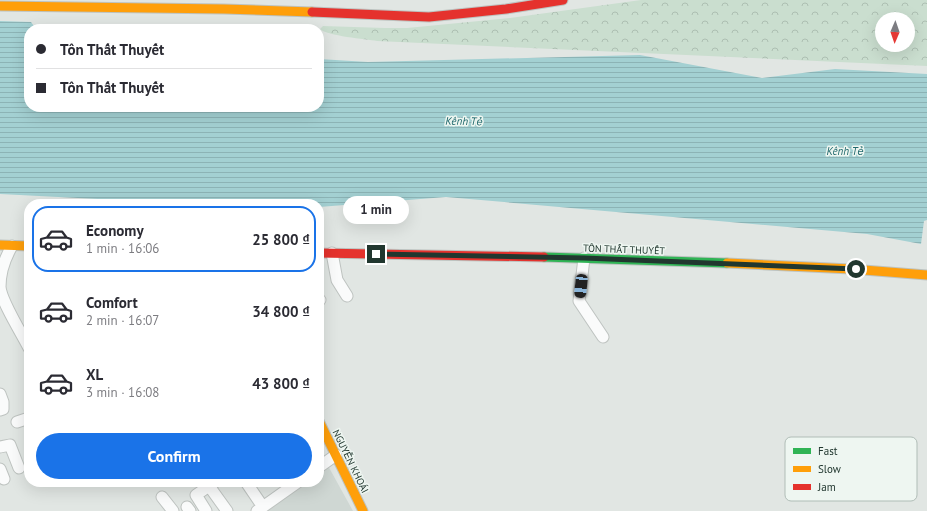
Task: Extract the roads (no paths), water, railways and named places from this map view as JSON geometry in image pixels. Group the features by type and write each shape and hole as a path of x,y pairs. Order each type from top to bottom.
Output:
{"main road":[{"path":"244,0 244,10"},
{"path":"0,6 224,5 244,10 430,17 506,9 563,0"},
{"path":"0,245 24,246"},
{"name":"TÔN THẤT THUYẾT","path":"324,253 584,258 811,266 927,275"},
{"name":"NGUYỄN KHOÁI","path":"324,431 363,511"}],"street":[{"path":"12,246 4,261 0,287 3,299 24,339"},
{"path":"332,253 337,280 347,296"},
{"path":"584,258 579,301 603,337"},
{"path":"0,394 3,402 3,409 0,410"},
{"path":"17,422 24,420"},
{"path":"0,447 10,445 19,468"},
{"path":"324,463 336,455"},
{"path":"206,511 196,495 208,487"},
{"path":"214,487 227,511"},
{"path":"249,487 260,509 291,487"},
{"path":"158,511 167,504"}],"water":[{"name":"Kênh Tẻ","path":"0,21 31,22 32,24 24,24 24,112 324,112 324,59 368,62 640,55 762,78 835,69 927,74 927,220 924,221 921,244 867,234 446,197 324,207 324,199 98,199 0,194"}]}
